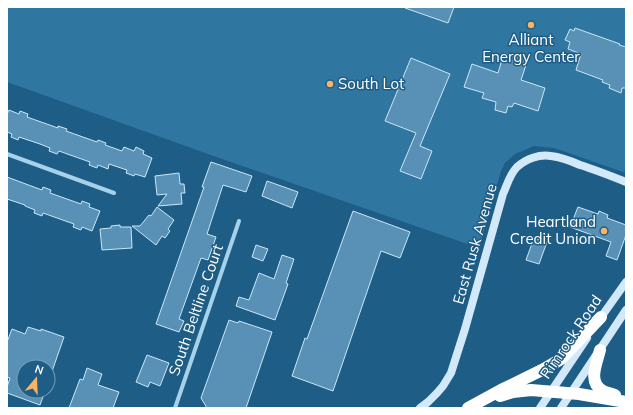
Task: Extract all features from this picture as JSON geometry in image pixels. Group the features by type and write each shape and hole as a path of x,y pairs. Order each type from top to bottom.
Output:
{"highway":[{"path":"469,407 561,359 601,316"},
{"path":"600,350 594,374 594,381 603,391 626,398"},
{"path":"469,407 513,392 530,390 571,393 626,402"}],"street":[{"path":"7,154 114,193"},
{"name":"East Rusk Avenue","path":"420,408 437,393 451,373 503,194 516,168 523,162 532,158 542,155 550,155 569,160 626,182"},
{"name":"South Beltline Court","path":"175,408 239,221"},
{"name":"Rimrock Road","path":"540,408 601,316 626,282"},
{"name":"Rimrock Road","path":"561,408 626,310"}],"shaded area":[{"name":"Alliant Energy Center","path":"7,7 626,7 626,173 554,148 534,146 515,154 505,163 501,171 479,248 208,154 7,82"}],"building":[{"name":"Alliant Energy Center","path":"405,7 454,7 448,23"},
{"path":"575,28 626,47 626,88 622,88 621,93 609,88 610,85 602,82 603,80 576,70 581,54 568,49 570,42 565,40 570,29 574,31"},
{"path":"504,53 516,57 517,55 528,59 521,80 545,88 538,111 514,103 512,107 508,106 506,113 495,110 496,102 482,98 484,93 464,87 472,64 498,73"},
{"path":"411,58 450,74 420,146 432,151 421,179 400,171 416,133 385,121"},
{"path":"9,110 19,114 20,111 28,114 27,117 58,128 58,126 67,129 66,131 97,142 98,140 106,143 105,145 122,151 124,147 134,151 136,147 144,151 143,154 152,158 145,177 135,174 134,176 126,173 127,170 109,164 108,169 98,165 97,168 89,165 90,162 59,151 57,154 49,151 50,148 19,137 18,140 11,137 12,134 7,132 7,114"},
{"path":"211,162 252,176 246,192 223,185 207,234 216,237 208,260 201,258 179,319 184,321 179,332 156,324 204,187 202,187"},
{"path":"179,173 180,184 184,184 185,193 181,193 182,204 158,206 167,194 157,195 155,176"},
{"path":"7,177 42,190 43,187 51,190 50,193 81,204 82,201 90,204 89,207 100,211 92,231 82,227 81,230 73,227 74,224 43,213 42,216 34,213 35,210 7,199"},
{"path":"267,181 298,192 292,208 262,196"},
{"path":"157,207 174,220 168,229 170,231 165,238 162,236 156,245 132,226 140,226 149,215 151,216"},
{"name":"Heartland Credit Union","path":"578,207 598,214 599,211 608,215 607,218 626,225 626,235 617,260 606,256 611,242 570,227"},
{"path":"353,211 410,232 400,258 381,251 333,391 292,376 305,338 307,339"},
{"path":"120,225 120,227 131,227 132,248 102,250 100,229"},
{"path":"534,238 547,242 539,264 526,260"},
{"path":"256,245 268,249 263,261 252,257"},
{"path":"282,255 294,259 286,283 288,284 275,320 236,306 239,297 249,300 259,273 274,279"},
{"path":"229,320 238,323 239,321 272,332 246,408 207,408 201,398"},
{"path":"28,327 41,331 41,329 64,337 56,360 16,359 16,396 7,393 10,378 7,377 7,342 12,329 25,334"},
{"path":"147,355 169,363 160,386 150,382 148,387 136,382"},
{"path":"87,368 102,374 98,385 119,392 113,408 69,408 80,379 83,380"},
{"path":"24,399 42,399 40,405"}],"place":[{"name":"Alliant Energy Center","path":"531,25"},
{"name":"South Lot","path":"330,84"},
{"name":"Heartland Credit Union","path":"604,231"}]}
